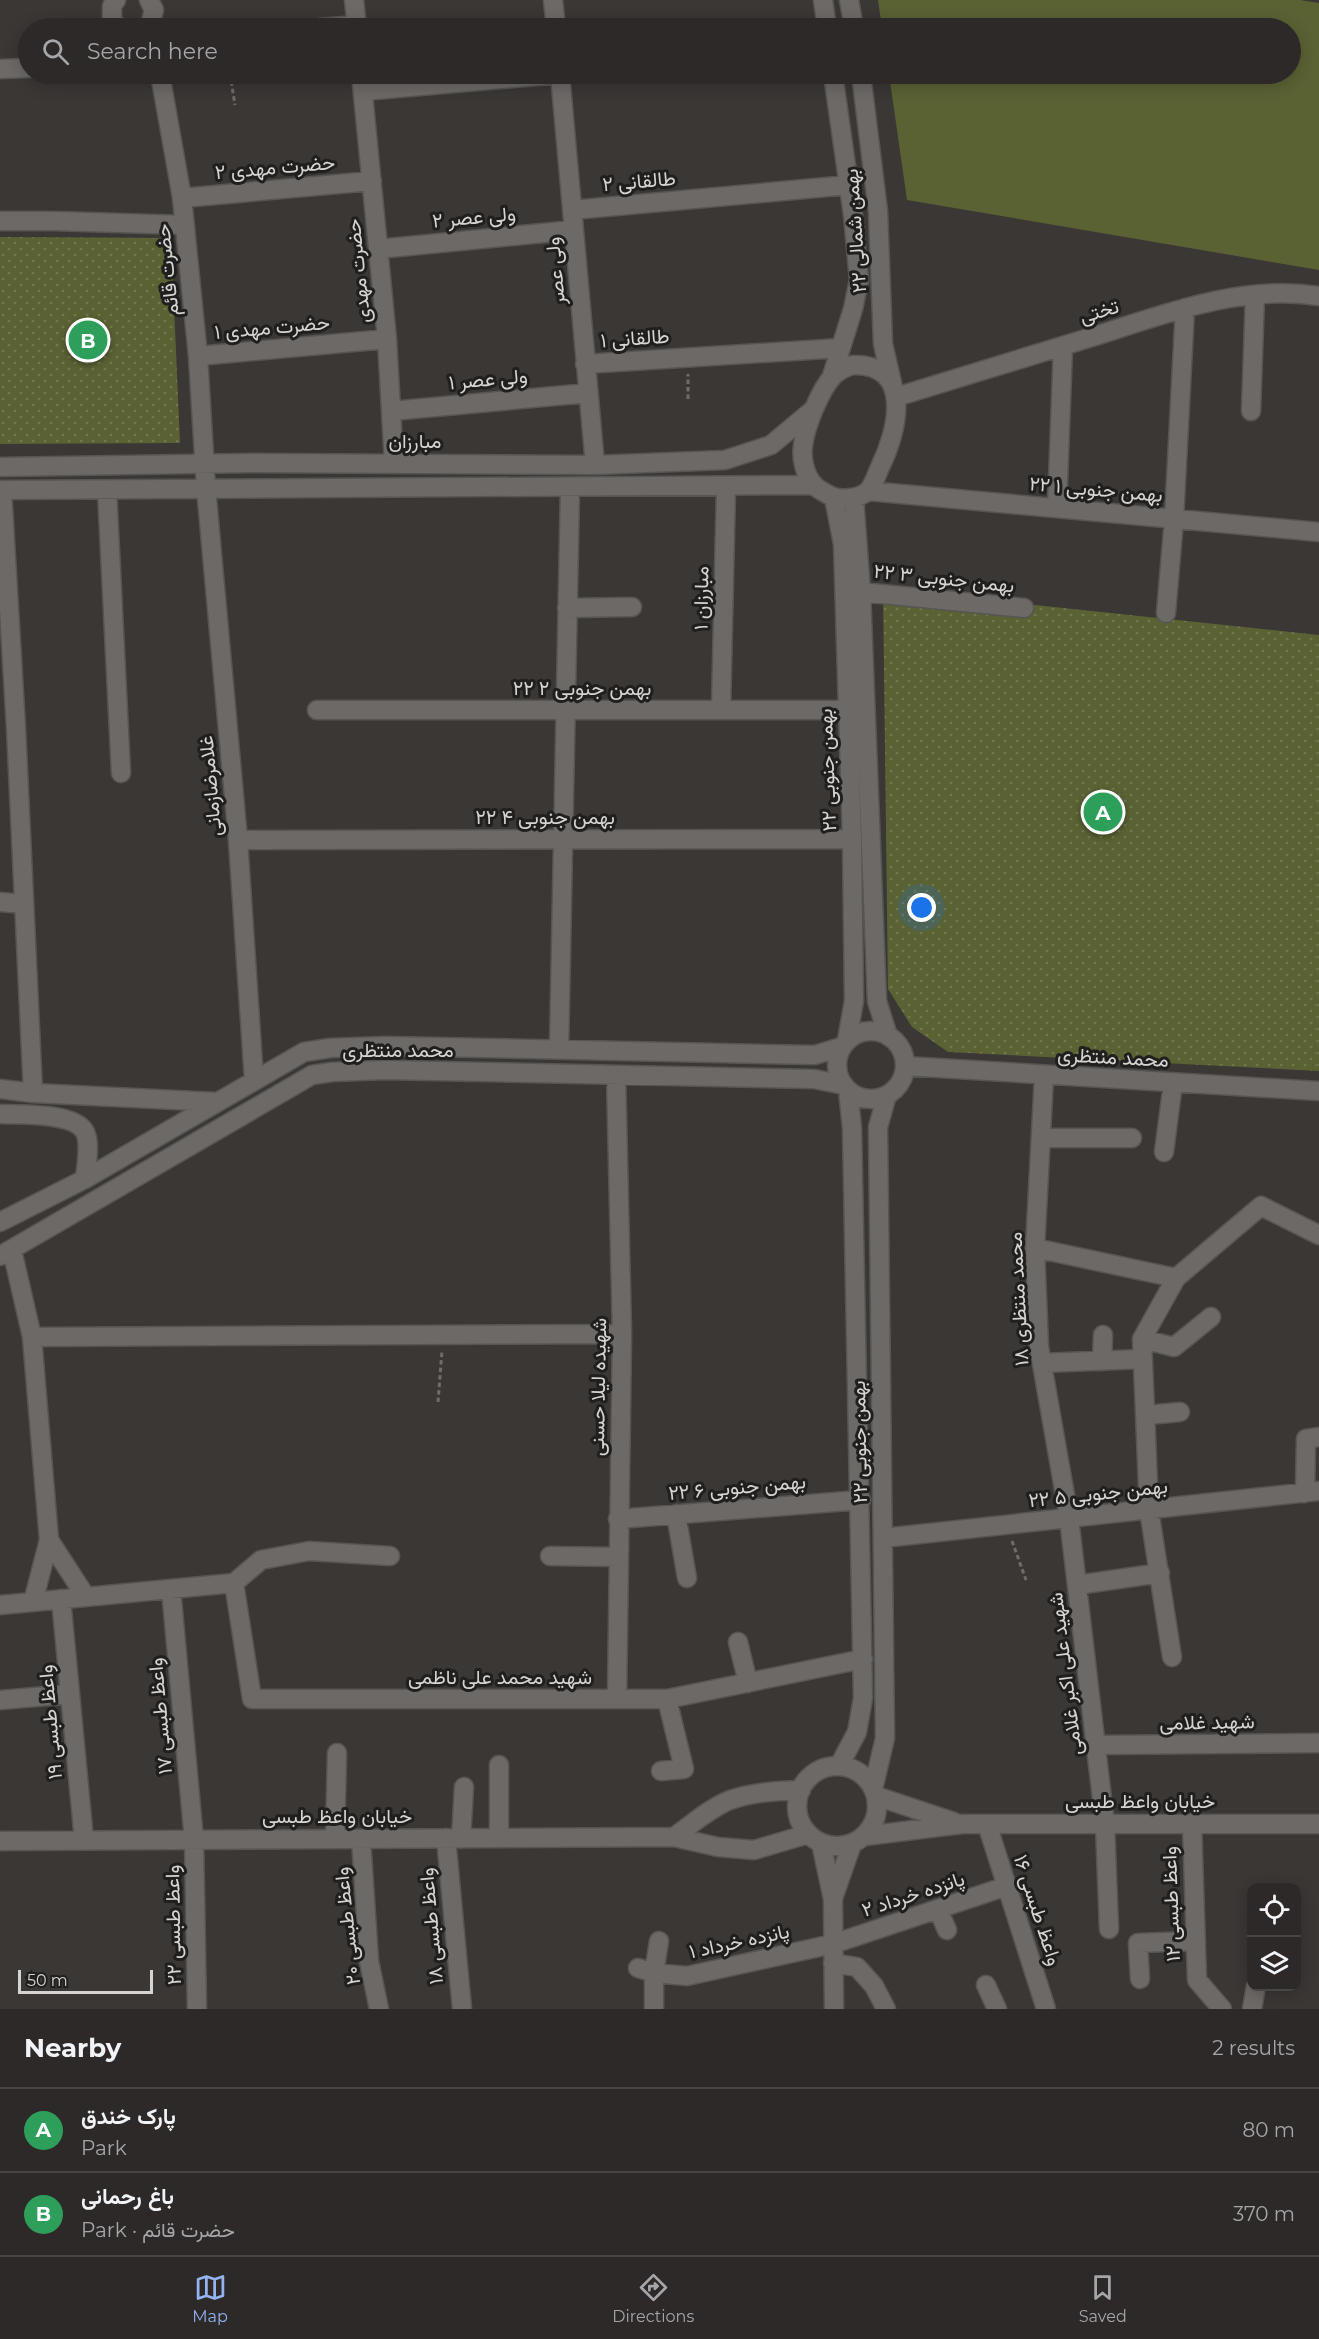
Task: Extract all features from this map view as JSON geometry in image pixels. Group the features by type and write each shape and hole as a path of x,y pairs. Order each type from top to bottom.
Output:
{"street":[{"path":"354,0 356,18"},
{"path":"553,0 555,18"},
{"path":"823,0 826,18"},
{"path":"849,0 852,18"},
{"path":"112,18 111,6 114,1"},
{"path":"0,69 18,69"},
{"name":"حضرت قائم","path":"162,84 182,198 198,356 205,464"},
{"name":"حضرت مهدی","path":"362,84 387,339 394,464"},
{"name":"ولی عصر","path":"561,84 595,465"},
{"name":"۲۲ بهمن شمالی","path":"832,376 859,280 849,185 834,84"},
{"name":"۲۲ بهمن شمالی","path":"862,84 878,211 883,344 894,391"},
{"name":"حضرت مهدی ۲","path":"182,198 372,181"},
{"name":"طالقانی ۲","path":"572,210 849,185"},
{"path":"0,221 185,225"},
{"name":"ولی عصر ۲","path":"378,249 574,230"},
{"name":"تختی","path":"894,391 1063,346 1185,308 1242,295 1300,293 1319,296"},
{"path":"1251,411 1255,295"},
{"path":"1166,613 1174,519 1185,308"},
{"name":"حضرت مهدی ۱","path":"198,356 387,339"},
{"path":"1057,508 1063,346"},
{"name":"طالقانی ۱","path":"585,364 841,348"},
{"path":"865,364 886,375 894,391 896,422 890,447 861,495 834,498 814,485 806,471 802,447 814,410 832,376 853,365 865,364"},
{"name":"ولی عصر ۱","path":"391,411 588,393"},
{"name":"مبارزان","path":"0,467 205,464 595,465 725,459 771,445 814,410"},
{"name":"غلامرضازمانی","path":"205,464 238,840 254,1080"},
{"path":"33,1093 24,904 8,727 1,490 814,485"},
{"name":"مبارزان ۱","path":"721,710 726,487"},
{"path":"560,1050 570,488"},
{"path":"107,490 121,773"},
{"name":"۲۲ بهمن جنوبی ۱","path":"861,495 1057,508 1319,532"},
{"name":"۲۲ بهمن جنوبی","path":"861,495 861,592 876,1001 888,1036"},
{"name":"۲۲ بهمن جنوبی","path":"834,498 843,544 852,839 854,1001 844,1044"},
{"name":"۲۲ بهمن جنوبی ۳","path":"861,592 1023,608"},
{"path":"567,608 632,607"},
{"name":"۲۲ بهمن جنوبی ۲","path":"316,710 848,710"},
{"name":"۲۲ بهمن جنوبی ۴","path":"238,840 852,839"},
{"path":"0,902 24,904"},
{"path":"871,1031 888,1036 900,1049 905,1066 900,1083 887,1095 870,1099 861,1098 846,1087 837,1073 837,1064 844,1044 854,1035 871,1031"},
{"name":"محمد منتظری","path":"0,1222 85,1179 304,1052 330,1048 385,1046 815,1055 844,1044"},
{"name":"محمد منتظری","path":"905,1066 1319,1091"},
{"name":"محمد منتظری","path":"6,1253 312,1076 332,1072 385,1070 814,1079 846,1087"},
{"name":"شهیده لیلا حسنی","path":"616,1075 622,1334 617,1699"},
{"name":"محمد منتظری ۱۸","path":"1044,1076 1035,1248 1039,1347 1069,1518"},
{"path":"1164,1152 1173,1083"},
{"name":"۲۲ بهمن جنوبی","path":"839,1766 857,1732 863,1698 861,1500 852,1128 846,1087"},
{"path":"0,1089 33,1093 216,1102"},
{"name":"۲۲ بهمن جنوبی","path":"874,1792 885,1738 878,1127 887,1095"},
{"path":"0,1114 59,1117 75,1122 84,1132 87,1146 85,1179"},
{"path":"1041,1138 1132,1138"},
{"path":"1172,1656 1149,1510 1147,1415 1142,1339 1176,1278 1261,1206 1319,1235"},
{"path":"1035,1248 1176,1278"},
{"path":"6,1253 32,1337 49,1540 33,1602"},
{"path":"1142,1339 1174,1347 1210,1317"},
{"path":"32,1337 622,1334"},
{"path":"1102,1335 1102,1361"},
{"path":"857,1355 880,1354"},
{"path":"1042,1364 1143,1359"},
{"path":"1147,1415 1180,1412"},
{"path":"1312,1492 1306,1439 1319,1437"},
{"name":"۲۲ بهمن جنوبی ۵","path":"883,1538 1312,1492"},
{"name":"۲۲ بهمن جنوبی ۶","path":"618,1519 861,1500"},
{"path":"676,1515 687,1578"},
{"name":"شهید علی اکبر غلامی","path":"1069,1518 1105,1824 1109,1929"},
{"path":"49,1540 86,1597"},
{"path":"0,1605 234,1583 261,1560 309,1551 390,1556"},
{"path":"550,1556 618,1557"},
{"path":"1077,1585 1160,1573"},
{"name":"شهید محمد علی ناظمی","path":"234,1583 252,1699 668,1699 863,1659"},
{"name":"واعظ طبسی ۱۷","path":"171,1589 194,1840"},
{"name":"واعظ طبسی ۱۹","path":"61,1599 84,1840"},
{"path":"738,1642 748,1683"},
{"path":"0,1700 70,1694"},
{"path":"660,1771 684,1769 668,1699"},
{"name":"شهید غلامی","path":"1096,1746 1319,1743"},
{"path":"335,1839 337,1753"},
{"path":"499,1765 499,1838"},
{"path":"833,1899 858,1840 874,1823 878,1808 874,1792 867,1779 854,1770 839,1766 823,1769 810,1777 801,1790 797,1805 800,1820 814,1838 833,1899 834,2009"},
{"name":"واعظ طبسی ۱۸","path":"462,2009 454,1839 464,1787"},
{"path":"674,1838 728,1801 764,1792 801,1790"},
{"path":"874,1792 962,1824"},
{"name":"واعظ طبسی ۱۲","path":"1192,1823 1197,1980 1222,2009"},
{"path":"814,1838 836,1846 858,1840 962,1824"},
{"name":"خیابان واعظ طبسی","path":"962,1824 1319,1824"},
{"name":"واعظ طبسی ۱۶","path":"987,1824 1046,2009"},
{"name":"خیابان واعظ طبسی","path":"0,1841 674,1838 718,1847 754,1850 814,1838"},
{"name":"واعظ طبسی ۲۰","path":"361,1839 369,1961 379,2009"},
{"name":"واعظ طبسی ۲۲","path":"194,1840 197,2009"},
{"name":"پانزده خرداد ۲","path":"833,1944 1007,1886"},
{"path":"938,1910 947,1930"},
{"name":"پانزده خرداد ۱","path":"654,2009 646,1970 659,1941"},
{"path":"1140,1979 1138,1942 1194,1941"},
{"name":"پانزده خرداد ۱","path":"646,1970 687,1976 833,1944"},
{"path":"833,1963 856,1967 874,1986 886,2009"},
{"path":"986,1985 997,2009"},
{"path":"1252,2009 1255,1991"}],"path":[{"path":"232,84 235,105"},
{"path":"688,357 688,399"},
{"path":"438,1402 443,1334"},
{"path":"1006,1525 1026,1580"}],"green space":[{"path":"878,0 1300,0 1319,3 1319,270 907,200 890,84 1301,84 1301,18 881,18"},
{"path":"0,237 171,238 180,443 0,444"},
{"path":"883,589 1319,635 1319,1071 948,1052 912,1027 888,989"}],"place":[{"name":"باغ رحمانی","path":"88,340"},
{"name":"پارک خندق","path":"1103,812"}]}
